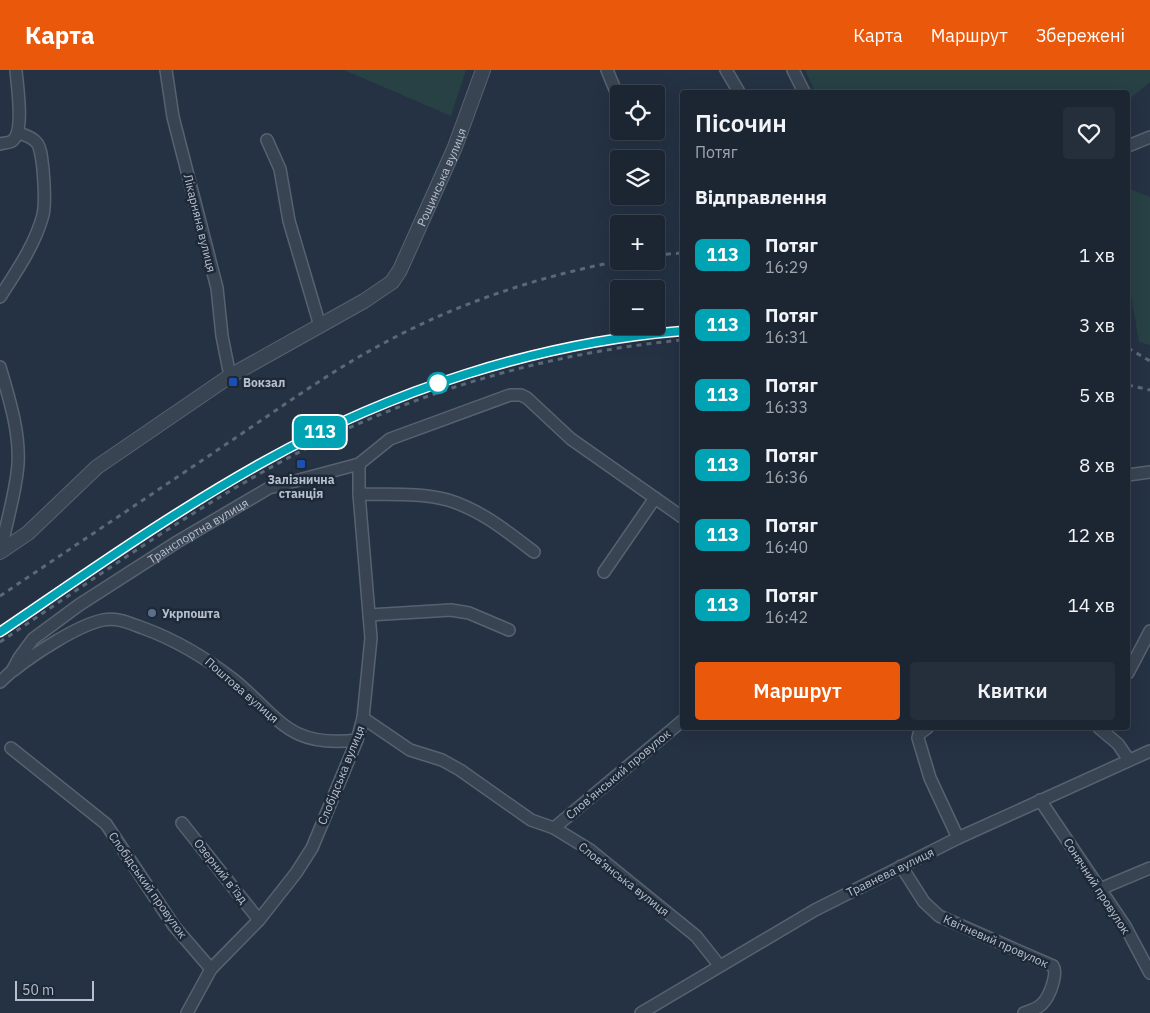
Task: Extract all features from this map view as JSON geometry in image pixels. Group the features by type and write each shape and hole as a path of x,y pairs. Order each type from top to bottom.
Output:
{"street":[{"path":"0,144 12,141 18,133 16,70"},
{"name":"Лікарняна вулиця","path":"166,70 173,117 217,288 222,336 230,376"},
{"name":"Рощинська вулиця","path":"320,326 364,301 392,282 400,270 455,146 483,70"},
{"path":"607,70 613,85"},
{"path":"726,70 738,90"},
{"path":"793,70 803,90"},
{"path":"0,297 29,248 43,215 45,201 42,162 37,142 33,137 18,133"},
{"path":"1130,145 1150,136"},
{"path":"1,551 28,532 97,466 230,376 320,326 289,221 280,169 267,140"},
{"path":"0,367 10,402 18,451 14,486 1,551"},
{"name":"Транспортна вулиця","path":"0,682 12,671 19,658 34,640 72,611 269,488 359,464 390,439 510,395 521,394 527,398 571,438 655,498"},
{"name":"Слобідська вулиця","path":"187,1013 211,969 259,920 296,873 312,848 357,740 363,718 370,660 369,616 359,494 359,464"},
{"path":"1130,475 1150,472"},
{"path":"359,494 423,496 447,500 493,521 534,552"},
{"path":"604,572 655,498 680,516"},
{"path":"369,616 451,610 469,613 509,630"},
{"name":"Поштова вулиця","path":"12,671 46,648 101,620 115,618 152,631 204,657 236,682 274,720 302,736 314,740 336,742 357,740"},
{"path":"1130,668 1150,631"},
{"name":"Слов’янська вулиця","path":"363,718 410,750 442,760 460,770 531,820 554,828 590,850 643,891 696,936 719,965"},
{"name":"Слов’янський провулок","path":"554,828 680,723"},
{"path":"924,730 919,734 918,738 930,778 958,838"},
{"path":"1101,730 1118,744 1129,760"},
{"name":"Слобідський провулок","path":"11,748 106,824 174,926 211,969"},
{"name":"Травнева вулиця","path":"641,1013 719,965 815,910 958,838 1150,751"},
{"name":"Сонячний провулок","path":"1040,800 1125,926 1150,973"},
{"name":"Озерний в’їзд","path":"182,823 259,920"},
{"name":"Квітневий провулок","path":"902,866 924,902 939,916 1055,968 1055,974 1046,999 1035,1009 1024,1013"},
{"path":"1100,889 1150,868"}],"green space":[{"path":"344,70 466,70 451,116"},
{"path":"805,70 1150,70 1150,82 1130,98 1130,90 814,90"},
{"path":"1130,189 1150,197 1150,345 1139,342 1130,290"}],"railway":[{"path":"665,254 680,253"},
{"path":"0,596 300,394 384,343 440,316 498,293 528,283 610,263"},
{"path":"159,526 265,460 314,435 415,391 467,373 520,358 574,346 680,331"},
{"path":"0,642 132,553 233,489 316,443 366,420 417,400 521,368 574,356 680,340"},
{"path":"1130,349 1150,361"},
{"path":"1130,385 1150,390"},
{"path":"0,632 144,536"}],"train":[{"name":"113","path":"0,632 201,499 265,461 332,426 398,398 440,383 523,358 631,336 680,331"}],"place":[{"name":"Вокзал","path":"233,382"},
{"name":"Залізнична станція","path":"301,464"},
{"name":"Укрпошта","path":"152,613"}]}
